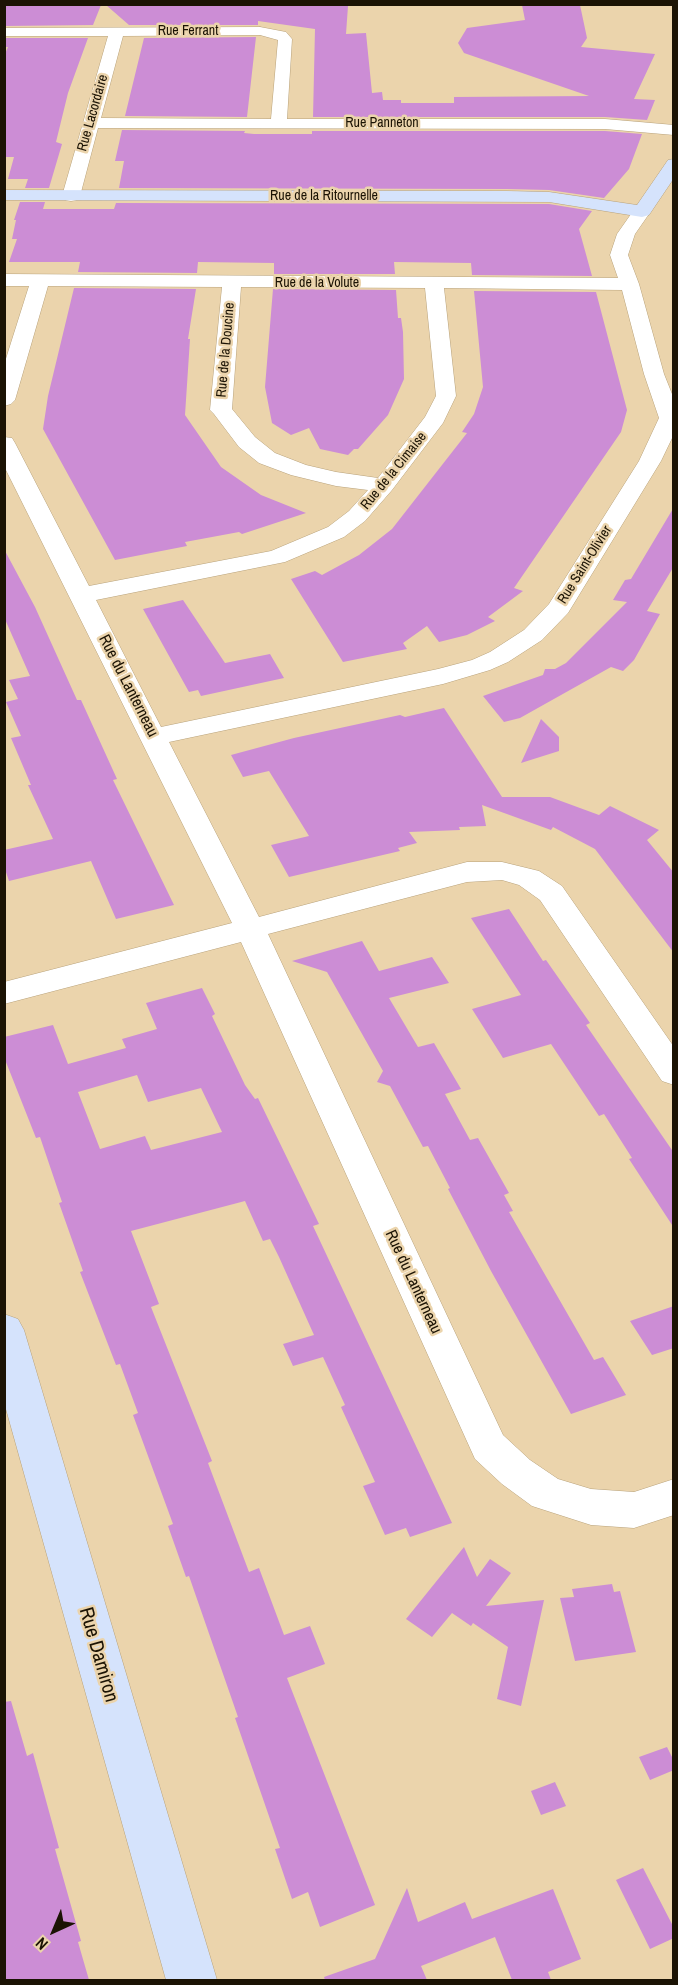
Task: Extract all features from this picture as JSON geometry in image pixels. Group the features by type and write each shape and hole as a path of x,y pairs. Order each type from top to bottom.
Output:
{"street":[{"name":"Rue Lacordaire","path":"71,196 117,31"},
{"name":"Rue Ferrant","path":"4,32 260,31 282,35 285,39 279,123"},
{"name":"Rue Panneton","path":"90,123 605,124 674,130"},
{"name":"Rue Saint-Olivier","path":"153,737 443,676 499,657 533,635 559,608 650,461 672,418 654,374 630,284 619,255 626,234 674,164"},
{"name":"Rue de la Ritournelle","path":"4,195 549,197 642,211"},
{"name":"Rue de la Volute","path":"4,280 630,284"},
{"path":"4,400 40,281"},
{"name":"Rue de la Doucine","path":"232,283 221,410 247,442 267,458 299,470 336,479 384,485"},
{"name":"Rue de la Cimaise","path":"82,595 277,557 308,546 336,532 357,516 384,485 435,418 446,396 434,284"},
{"name":"Rue du Lanterneau","path":"4,443 250,929 489,1447 516,1472 546,1493 591,1507 634,1510 674,1497"},
{"path":"4,993 467,872 502,871 529,878 551,893 572,920 674,1073"},
{"name":"Rue Damiron","path":"4,1330 192,1980"}],"building":[{"path":"4,5 101,5 93,25 4,26"},
{"path":"106,5 348,6 346,34 366,33 372,93 382,92 383,100 401,100 401,103 454,103 454,97 589,96 464,53 458,43 467,28 525,20 522,5 580,5 587,38 581,47 655,54 634,99 655,100 647,120 605,117 313,117 315,29 258,21 258,25 129,25"},
{"path":"256,37 247,117 125,116 144,38"},
{"path":"4,38 88,38 68,93 56,142 62,144 49,188 25,188 28,179 8,179 14,157 4,157 4,56 8,47 4,47"},
{"path":"122,130 245,131 244,133 254,134 312,134 312,131 605,131 642,134 629,169 604,198 549,190 507,189 119,188 124,161 115,161"},
{"path":"20,202 45,202 43,209 114,209 116,203 549,204 592,211 579,229 592,276 472,275 471,263 394,262 395,274 274,274 274,263 198,262 197,273 78,272 80,262 9,262 17,239 12,239 16,220 14,220"},
{"path":"74,288 196,289 188,339 190,339 185,415 221,467 261,495 306,513 242,534 239,532 185,542 187,546 115,560 43,429 48,396"},
{"path":"273,289 396,290 398,318 401,318 403,332 404,379 388,415 358,449 354,449 348,455 320,449 309,428 291,435 272,423 265,387"},
{"path":"474,291 596,292 627,410 621,432 514,588 523,591 488,617 495,621 467,635 439,642 427,626 403,643 407,649 343,662 291,579 315,571 322,575 359,555 392,529 467,433 462,432 474,414 483,387"},
{"path":"674,507 674,566 647,611 660,614 634,660 623,671 611,667 520,718 504,722 483,696 543,675 545,669 555,669 566,663 627,602 613,600 625,580 631,579"},
{"path":"4,549 35,607 77,700 81,700 117,779 113,780 174,905 116,919 91,861 9,881 4,866 4,850 53,839 28,785 31,785 11,738 21,736 6,702 18,699 9,680 30,676 4,617"},
{"path":"183,600 225,663 270,654 284,678 201,696 198,690 189,692 143,609"},
{"path":"444,708 502,797 550,797 599,815 610,806 659,830 647,840 674,873 674,953 595,849 553,827 551,830 482,805 486,826 459,827 460,830 409,832 417,843 398,848 400,851 289,877 271,845 309,836 269,771 243,777 231,755 294,738"},
{"path":"541,719 559,737 559,751 521,763"},
{"path":"509,909 543,961 546,960 590,1023 586,1025 674,1153 674,1228 629,1159 632,1158 604,1114 599,1116 551,1044 503,1058 472,1009 521,995 471,918"},
{"path":"362,941 379,971 432,957 449,983 389,998 418,1047 434,1043 461,1089 445,1094 470,1140 478,1138 509,1193 504,1195 513,1211 509,1212 594,1360 603,1357 626,1395 571,1414 491,1271 428,1146 423,1147 390,1086 377,1082 383,1071 327,972 292,961"},
{"path":"202,988 215,1014 212,1016 245,1085 255,1099 258,1098 319,1224 313,1226 452,1523 410,1537 406,1528 385,1535 363,1486 375,1482 341,1407 345,1405 323,1357 293,1366 283,1344 314,1335 270,1239 263,1241 245,1201 131,1231 159,1304 151,1307 212,1461 208,1463 249,1572 259,1568 284,1635 310,1626 325,1664 287,1678 375,1905 320,1927 308,1892 292,1899 275,1849 280,1848 235,1718 238,1717 189,1576 186,1577 168,1526 173,1524 133,1415 138,1413 120,1364 116,1365 80,1272 83,1271 59,1203 62,1202 40,1137 36,1138 4,1057 4,1037 53,1025 68,1064 126,1048 122,1039 157,1029 146,1003","holes":["137,1075 148,1102 201,1088 222,1132 151,1150 145,1136 100,1149 78,1092"]},
{"path":"674,1306 674,1348 652,1355 630,1321"},
{"path":"464,1547 477,1577 490,1559 511,1573 486,1606 544,1600 521,1706 497,1699 508,1647 473,1623 471,1626 452,1613 432,1637 406,1619"},
{"path":"612,1584 614,1592 620,1591 636,1652 575,1661 560,1598 574,1597 572,1589"},
{"path":"11,1701 27,1756 33,1753 59,1848 55,1849 81,1941 78,1942 89,1980 4,1980 4,1702"},
{"path":"667,1747 674,1761 674,1770 650,1780 639,1757"},
{"path":"555,1782 566,1806 541,1815 531,1791"},
{"path":"643,1868 674,1928 674,1938 650,1949 616,1880"},
{"path":"407,1888 418,1922 465,1902 472,1919 553,1889 581,1959 548,1972 551,1980 512,1980 495,1937 421,1966 427,1980 325,1980 324,1977 375,1959"}]}
